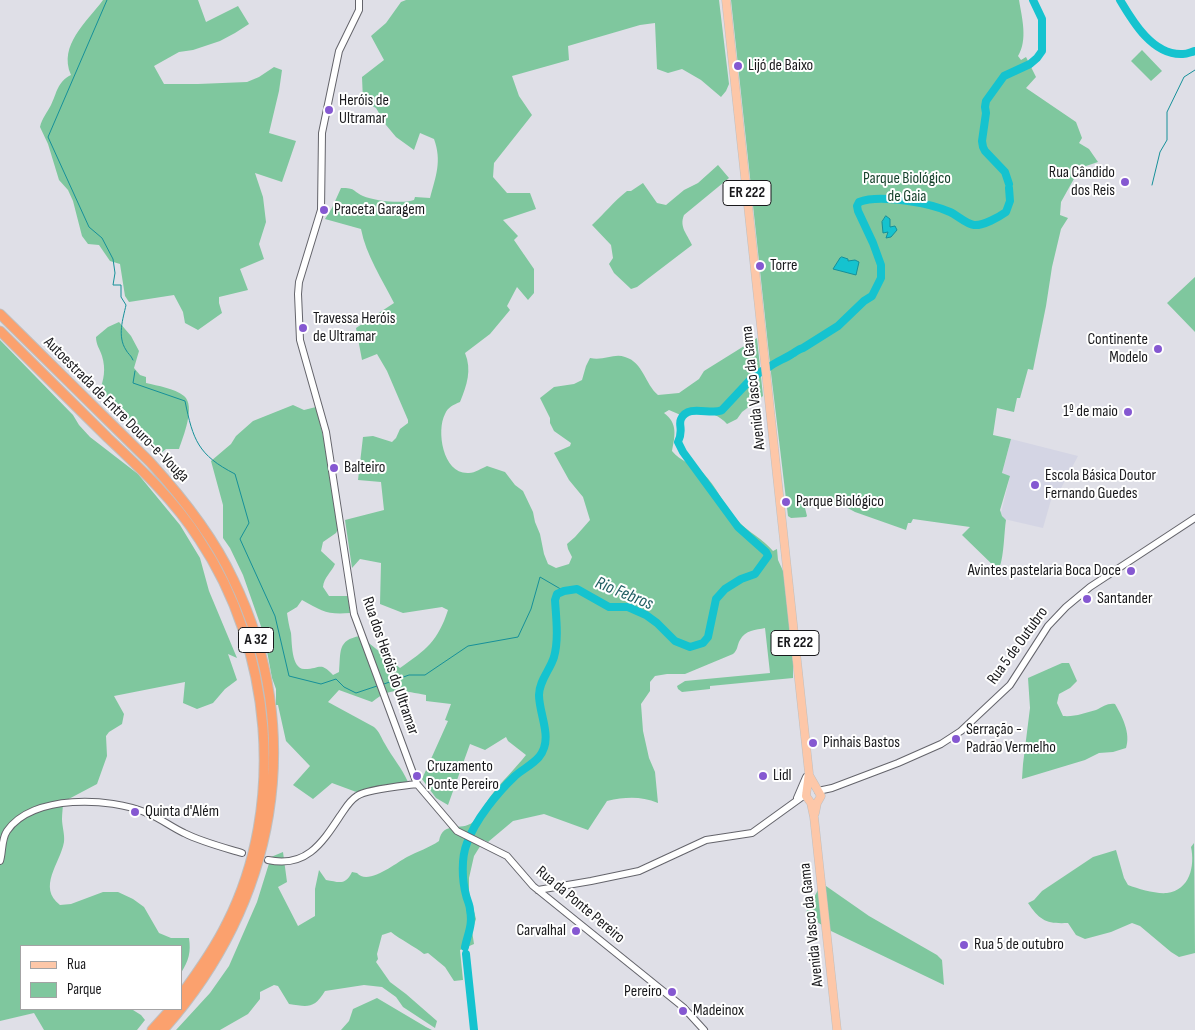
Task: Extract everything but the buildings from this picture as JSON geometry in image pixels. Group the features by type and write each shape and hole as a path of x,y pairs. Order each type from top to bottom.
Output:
{"highway":[{"name":"Autoestrada de Entre Douro-e-Vouga","path":"0,314 174,488 207,534 234,580 260,650 272,714 274,746 270,807 262,848 256,873 232,930 207,975 182,1009"},
{"name":"Autoestrada de Entre Douro-e-Vouga","path":"0,331 139,468 184,517 213,562 237,612 251,653 263,723 262,803 258,827 241,890 228,922 204,964 182,994"},
{"path":"152,1030 170,1010"},
{"name":"Autoestrada de Entre Douro-e-Vouga","path":"163,1030 181,1010"}],"main road":[{"name":"Avenida Vasco da Gama","path":"726,0 837,1030"}],"street":[{"name":"Rua dos Heróis do Ultramar","path":"359,0 359,10 339,51 322,132 321,210 299,282 300,340 326,432 354,614 417,784"},
{"name":"Rua 5 de Outubro","path":"538,890 638,871 706,840 752,833 796,802 898,763 941,744 961,731 1010,685 1048,626 1066,607 1090,587 1195,518"},
{"path":"796,802 809,770"},
{"path":"268,860 279,862 294,861 314,849 334,826 350,802 361,794 417,784"},
{"name":"Rua da Ponte Pereiro","path":"417,784 457,831 468,838 503,853 538,890 684,1007 704,1030"},
{"path":"0,861 5,836 15,823 44,807 68,802 101,803 135,809 147,813 184,833 242,853"}],"shaded area":[{"name":"Escola Básica Doutor Fernando Guedes","path":"1011,439 1078,456 1058,494 1053,493 1043,528 1004,519 1001,513 1010,476 1002,474"}],"green space":[{"path":"103,0 198,0 206,22 238,6 249,24 220,41 193,50 179,52 154,66 164,84 247,82 274,67 282,70 269,133 296,141 282,182 255,173 263,197 266,222 259,244 264,259 240,269 248,290 219,297 222,313 198,330 185,323 183,312 174,295 129,302 125,296 120,264 110,261 99,245 88,244 82,236 73,201 68,190 59,180 48,144 40,127 60,84 71,75 68,54 71,44 82,25"},
{"path":"406,0 719,0 729,84 721,97 701,80 682,69 668,73 657,69 655,23 640,25 568,46 569,60 512,76 519,96 532,115 494,163 493,177 507,193 530,193 536,209 503,220 518,236 514,240 534,269 534,293 528,300 517,287 507,306 510,310 490,334 465,353 468,365 467,384 460,402 449,408 445,414 442,421 442,441 448,460 460,472 471,473 487,466 505,472 515,485 523,491 533,512 548,564 556,568 569,564 572,557 567,544 590,520 583,497 569,480 554,453 570,446 571,443 554,431 540,398 554,387 574,384 582,380 590,358 600,359 617,356 625,357 636,364 658,395 679,393 699,379 704,371 757,338 763,396 742,412 737,419 727,424 717,416 706,412 695,412 683,416 669,410 664,413 672,421 673,425 672,451 703,473 732,515 741,524 773,551 777,549 778,560 784,573 793,678 710,686 710,689 682,692 678,689 677,686 685,681 770,673 765,628 745,634 733,654 685,674 655,676 650,682 650,691 641,704 643,731 649,758 655,772 658,803 633,798 607,801 588,830 544,814 513,821 488,842 484,840 474,856 469,878 469,893 476,919 472,931 474,944 460,950 463,980 454,981 445,967 428,953 424,954 391,932 382,935 376,962 390,982 437,1021 435,1028 403,1007 396,997 382,987 364,985 325,991 314,1004 306,1006 289,1004 278,986 274,985 260,992 260,999 248,1014 220,1030 176,1030 210,993 229,966 257,902 271,857 283,852 287,882 278,887 298,926 315,916 315,889 319,870 326,880 335,882 344,881 352,872 368,877 382,872 407,857 431,846 439,841 441,835 448,828 468,825 473,822 481,813 494,791 526,755 508,741 506,737 485,750 470,744 448,805 436,798 422,779 448,721 445,720 451,704 426,701 426,695 398,691 385,694 372,702 339,690 328,702 376,729 408,782 359,793 332,783 313,799 293,785 310,766 286,741 278,705 276,705 276,689 272,678 264,635 243,575 223,538 223,505 211,461 253,421 293,405 304,410 316,407 326,449 339,527 336,533 323,542 321,551 335,564 323,587 329,596 348,596 350,613 325,611 302,600 297,607 287,613 293,654 297,665 305,669 322,667 333,675 339,672 340,653 344,644 347,640 360,636 400,668 430,644 440,630 448,610 442,607 403,613 380,604 381,563 360,559 352,568 345,520 384,510 381,482 358,480 363,437 373,436 392,442 400,429 408,423 408,420 387,371 377,354 362,360 356,328 394,303 370,258 361,229 325,219 341,188 351,189 368,198 388,201 403,202 414,200 415,197 430,198 438,162 434,139 420,133 414,150 396,137 376,108 363,101 362,77 384,60 371,36 386,23 401,2"},
{"name":"Parque Biológico de Gaia","path":"731,0 1019,0 1024,36 1018,56 1021,60 1026,57 1036,77 1026,88 1076,122 1082,138 1079,143 1089,149 1098,162 1080,168 1061,202 1060,215 1068,218 1061,229 1052,267 1033,370 1028,369 1014,412 997,408 993,435 1011,439 1002,473 1010,476 1000,510 1006,520 1003,554 998,570 962,535 970,527 913,519 911,523 908,523 906,530 855,512 844,506 833,505 805,508 806,517 791,518 788,516"},
{"path":"1142,50 1162,71 1151,81 1131,61"},
{"path":"718,165 729,178 684,215 683,227 692,245 637,287 631,289 614,273 609,264 613,258 611,245 592,225 622,195 643,183 657,203 666,205 684,190 698,183"},
{"path":"1195,277 1195,332 1167,303"},
{"path":"119,322 131,336 139,351 134,368 140,375 146,377 146,383 176,391 184,396 187,401 189,407 188,422 179,449 166,449 161,453 99,392 103,379 104,365 96,337 108,327"},
{"path":"0,340 73,415 90,437 138,474 180,525 200,558 209,591 237,658 228,654 237,680 225,689 213,703 197,709 183,703 185,682 114,696 124,714 122,724 106,736 107,756 97,784 63,802 64,842 50,883 50,891 53,898 60,905 71,904 103,892 118,892 133,899 144,907 159,933 171,938 189,938 189,956 182,971 182,945 20,945 20,1010 133,1010 145,1020 137,1030 44,1030 34,1013 0,1021"},
{"path":"1062,663 1069,663 1077,681 1070,688 1059,694 1057,703 1063,716 1072,716 1115,704 1127,731 1126,748 1113,752 1099,753 1085,760 1022,779 1030,708 1028,678"},
{"path":"1194,843 1195,953 1179,957 1140,926 1132,923 1111,932 1085,939 1076,935 1068,923 1049,922 1040,918 1028,903 1034,900 1042,891 1093,857 1116,850 1124,878 1128,885 1157,893 1175,891 1186,882 1189,876 1192,862 1191,847"},
{"path":"826,886 869,916 937,955 942,960 944,985 831,931 805,914 818,890"},
{"path":"377,998 432,1030 341,1030 349,1021 353,1009"}],"water":[{"path":"886,216 890,219 890,227 895,226 897,230 891,237 886,238 888,232 883,233 882,222"},
{"path":"842,257 848,259 848,261 855,260 859,262 856,275 833,269"}],"waterway":[{"path":"107,0 48,137 89,227 102,238 113,259 115,273 113,285 121,285 121,297 126,305 121,328 123,345 133,360"},
{"name":"Rio Febros","path":"1009,184 1005,172 983,147 985,107 986,101 1004,76 1030,64 1042,51 1042,19 1033,0"},
{"name":"Rio Febros","path":"1120,0 1131,18 1153,44 1162,50 1172,53 1184,54 1195,51"},
{"path":"1152,185 1160,152 1167,140 1167,112 1184,77 1195,70"},
{"name":"Rio Febros","path":"769,367 838,326 864,301 872,296 881,278 881,265 858,211 857,206 859,202 892,199 918,203 953,213 968,223 978,225 991,221 1006,212 1010,201 1009,188"},
{"path":"135,371 133,383 185,401 191,426 199,445 213,460 235,474 249,523 240,539 275,616 289,676 321,684 336,679 344,687 356,693 377,686"},
{"name":"Rio Febros","path":"465,947 471,920 463,876 463,862 467,843 475,825 501,790 539,757 545,743 546,735 539,690 556,650 555,600 557,594 577,589 609,607 628,607 646,615 675,641 690,647 703,643 708,637 716,599 725,589 741,579 755,574 768,556 738,527 683,452 678,442 681,434 680,421 684,414 694,411 712,412 722,410 751,379 762,371"},
{"path":"384,684 409,675 425,675 468,646 518,637 531,609 540,577 564,591"},
{"name":"Rio Febros","path":"466,954 474,1030"}],"place":[{"name":"Lijó de Baixo","path":"738,66"},
{"name":"Heróis de Ultramar","path":"329,110"},
{"name":"Rua Cândido dos Reis","path":"1125,182"},
{"name":"Praceta Garagem","path":"324,210"},
{"name":"Torre","path":"760,266"},
{"name":"Travessa Heróis de Ultramar","path":"303,328"},
{"name":"Continente Modelo","path":"1158,349"},
{"name":"1º de maio","path":"1128,412"},
{"name":"Balteiro","path":"334,468"},
{"name":"Escola Básica Doutor Fernando Guedes","path":"1035,485"},
{"name":"Parque Biológico","path":"786,502"},
{"name":"Avintes pastelaria Boca Doce","path":"1131,571"},
{"name":"Santander","path":"1087,599"},
{"name":"Serração - Padrão Vermelho","path":"956,739"},
{"name":"Pinhais Bastos","path":"813,743"},
{"name":"Cruzamento Ponte Pereiro","path":"417,776"},
{"name":"Lidl","path":"763,776"},
{"name":"Quinta d'Além","path":"135,812"},
{"name":"Carvalhal","path":"576,931"},
{"name":"Rua 5 de outubro","path":"964,945"},
{"name":"Pereiro","path":"672,992"},
{"name":"Madeinox","path":"683,1011"}]}
